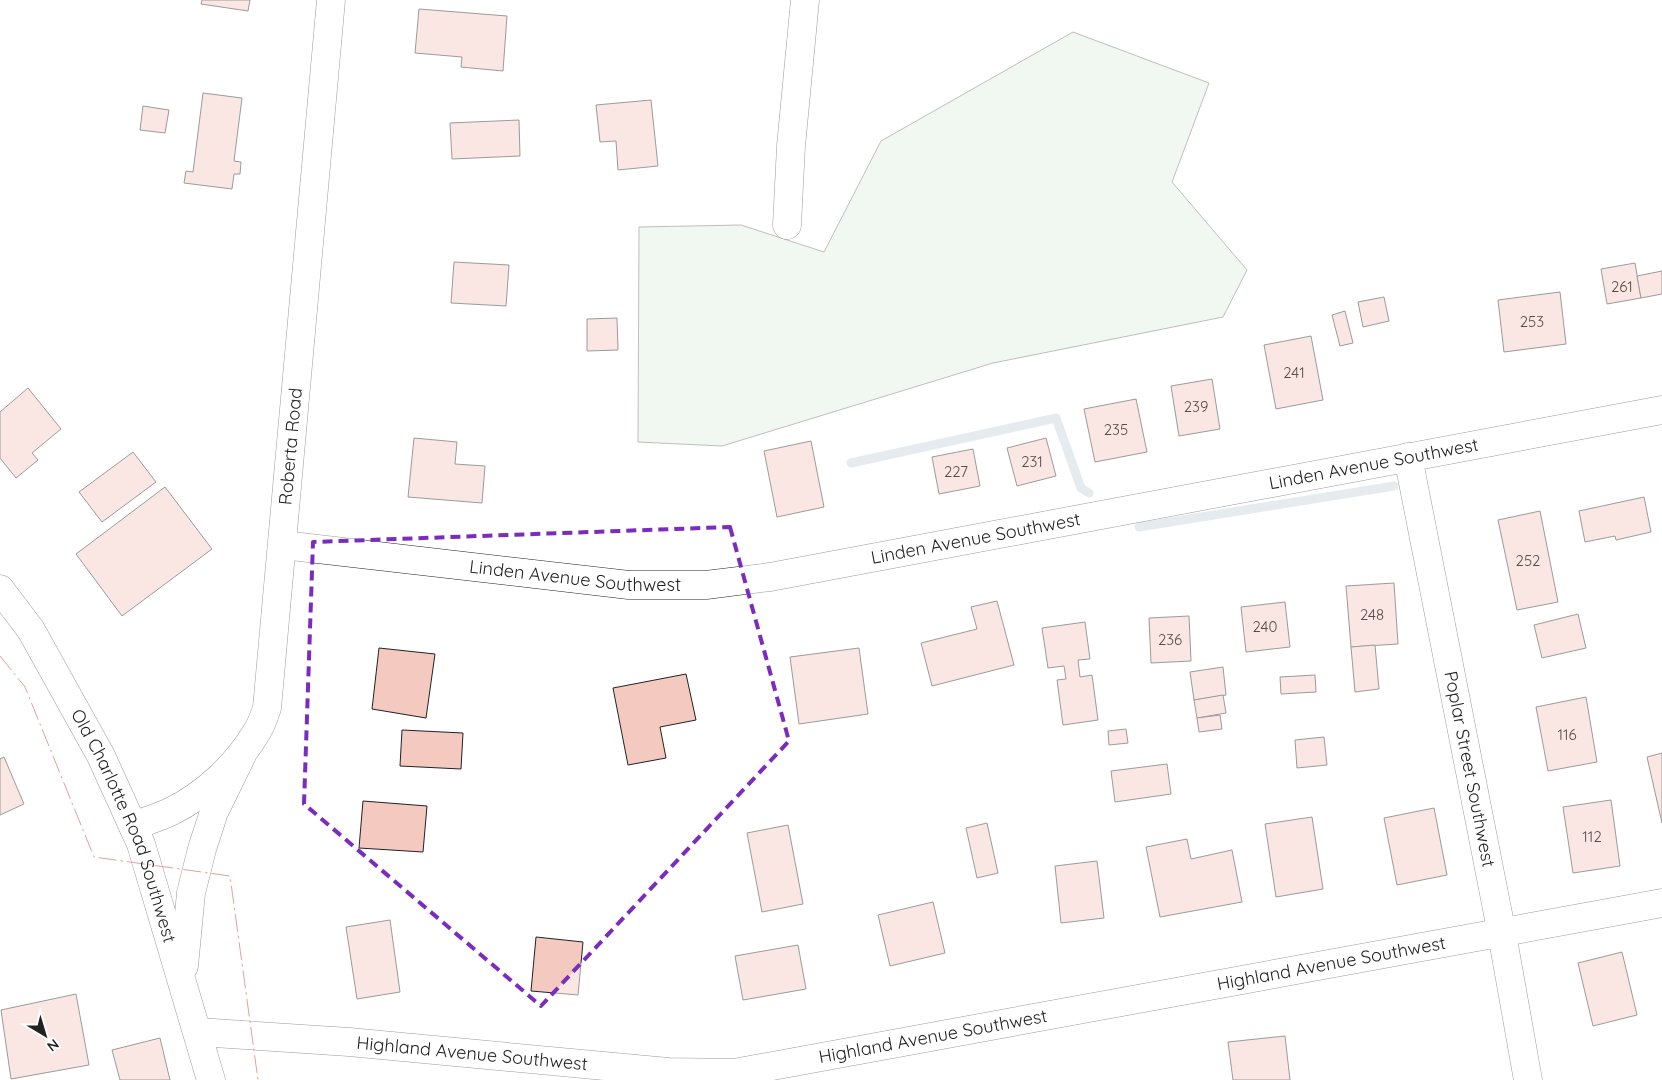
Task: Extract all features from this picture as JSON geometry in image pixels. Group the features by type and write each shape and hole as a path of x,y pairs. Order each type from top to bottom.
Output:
{"street":[{"name":"Roberta Road","path":"133,826 173,810 200,794 223,774 242,755 257,732 267,708 331,0"},
{"path":"787,226 791,146 805,0"},
{"name":"Linden Avenue Southwest","path":"283,545 629,585 706,585 770,577 1662,410"},
{"name":"Poplar Street Southwest","path":"1408,457 1502,934 1528,1080"},
{"name":"Old Charlotte Road Southwest","path":"0,589 36,639 101,756 141,844 211,1080"},
{"path":"183,983 191,893 202,849 214,812 242,755"},
{"name":"Highland Avenue Southwest","path":"198,1032 349,1042 668,1072 734,1073 1502,934 1662,903"}],"highlighted area":[{"path":"730,527 789,741 541,1006 304,804 313,542"}],"green space":[{"path":"1073,32 1209,83 1172,182 1247,270 1223,317 993,363 722,446 638,442 639,227 741,225 824,252 881,141"}],"building":[{"path":"202,0 250,0 248,11 201,4"},
{"path":"419,9 507,16 503,71 461,67 462,57 415,53"},
{"path":"203,93 242,98 234,161 241,162 240,174 234,174 232,189 184,183 186,171 193,172"},
{"path":"651,100 658,166 618,170 616,141 600,142 596,105"},
{"path":"143,106 169,110 165,133 140,130"},
{"path":"519,120 520,156 452,159 450,123"},
{"path":"454,262 509,265 506,306 451,303"},
{"path":"1635,263 1641,298 1607,304 1601,269"},
{"path":"1662,271 1662,294 1641,298 1637,276"},
{"path":"1560,292 1566,344 1504,352 1498,300"},
{"path":"1384,297 1389,321 1363,327 1358,302"},
{"path":"1345,311 1353,343 1340,346 1332,315"},
{"path":"617,318 618,350 587,351 587,319"},
{"path":"1311,336 1323,400 1276,409 1264,345"},
{"path":"1212,379 1220,429 1179,436 1171,386"},
{"path":"28,388 61,429 32,453 38,460 16,478 0,458 0,412"},
{"path":"1136,399 1147,452 1095,462 1084,409"},
{"path":"414,438 457,442 455,464 485,466 482,503 408,497"},
{"path":"1046,438 1056,476 1017,486 1007,448"},
{"path":"811,441 824,507 777,517 764,451"},
{"path":"973,449 980,486 939,494 932,457"},
{"path":"133,452 156,482 102,522 79,492"},
{"path":"165,487 212,549 122,616 76,554"},
{"path":"1644,497 1651,532 1616,540 1615,536 1585,542 1579,511"},
{"path":"1540,511 1558,602 1517,610 1498,520"},
{"path":"1394,583 1398,644 1351,647 1346,586"},
{"path":"997,601 1014,665 932,686 921,643 977,629 971,607"},
{"path":"1285,602 1290,647 1246,652 1241,607"},
{"path":"1578,614 1586,648 1542,658 1534,625"},
{"path":"1189,616 1191,661 1151,663 1149,618"},
{"path":"1085,622 1090,659 1078,660 1080,677 1092,675 1098,720 1063,725 1057,680 1066,679 1064,666 1048,668 1042,628"},
{"path":"1375,645 1379,689 1355,692 1351,647"},
{"path":"379,648 435,654 426,718 372,709"},
{"path":"859,648 868,714 799,724 790,657"},
{"path":"1223,667 1226,695 1194,700 1190,672"},
{"path":"686,674 696,720 660,727 666,758 628,765 613,688"},
{"path":"1315,675 1316,692 1281,694 1280,677"},
{"path":"1223,695 1226,713 1197,718 1194,700"},
{"path":"1586,697 1597,762 1548,771 1536,707"},
{"path":"1220,715 1222,729 1199,732 1197,718"},
{"path":"1126,729 1128,743 1109,745 1108,731"},
{"path":"402,730 463,733 461,769 400,766"},
{"path":"1324,737 1327,765 1297,768 1295,740"},
{"path":"1662,753 1662,823 1647,757"},
{"path":"4,757 24,804 0,815 0,759"},
{"path":"1167,764 1171,794 1115,802 1111,771"},
{"path":"1611,800 1620,866 1573,873 1563,807"},
{"path":"363,801 427,806 423,852 359,848"},
{"path":"1434,808 1447,875 1397,885 1384,818"},
{"path":"1312,817 1323,889 1276,897 1265,824"},
{"path":"987,823 998,873 977,878 966,828"},
{"path":"788,825 803,904 762,912 747,833"},
{"path":"1187,839 1191,859 1232,850 1242,902 1160,917 1146,847"},
{"path":"1097,861 1104,918 1061,923 1055,866"},
{"path":"933,902 945,953 890,966 878,915"},
{"path":"390,920 400,992 357,999 346,927"},
{"path":"536,937 583,942 578,995 531,991"},
{"path":"798,945 806,989 743,1000 735,956"},
{"path":"1622,952 1637,1015 1593,1026 1578,963"},
{"path":"76,994 89,1065 11,1079 1,1010"},
{"path":"1285,1036 1290,1080 1233,1080 1228,1042"},
{"path":"160,1038 170,1080 120,1080 112,1050"}],"waterway":[{"path":"851,463 1056,418 1081,488 1089,493"},
{"path":"1139,527 1394,486"}],"power":[{"path":"0,656 25,687 94,857 230,876 258,1080"}]}
